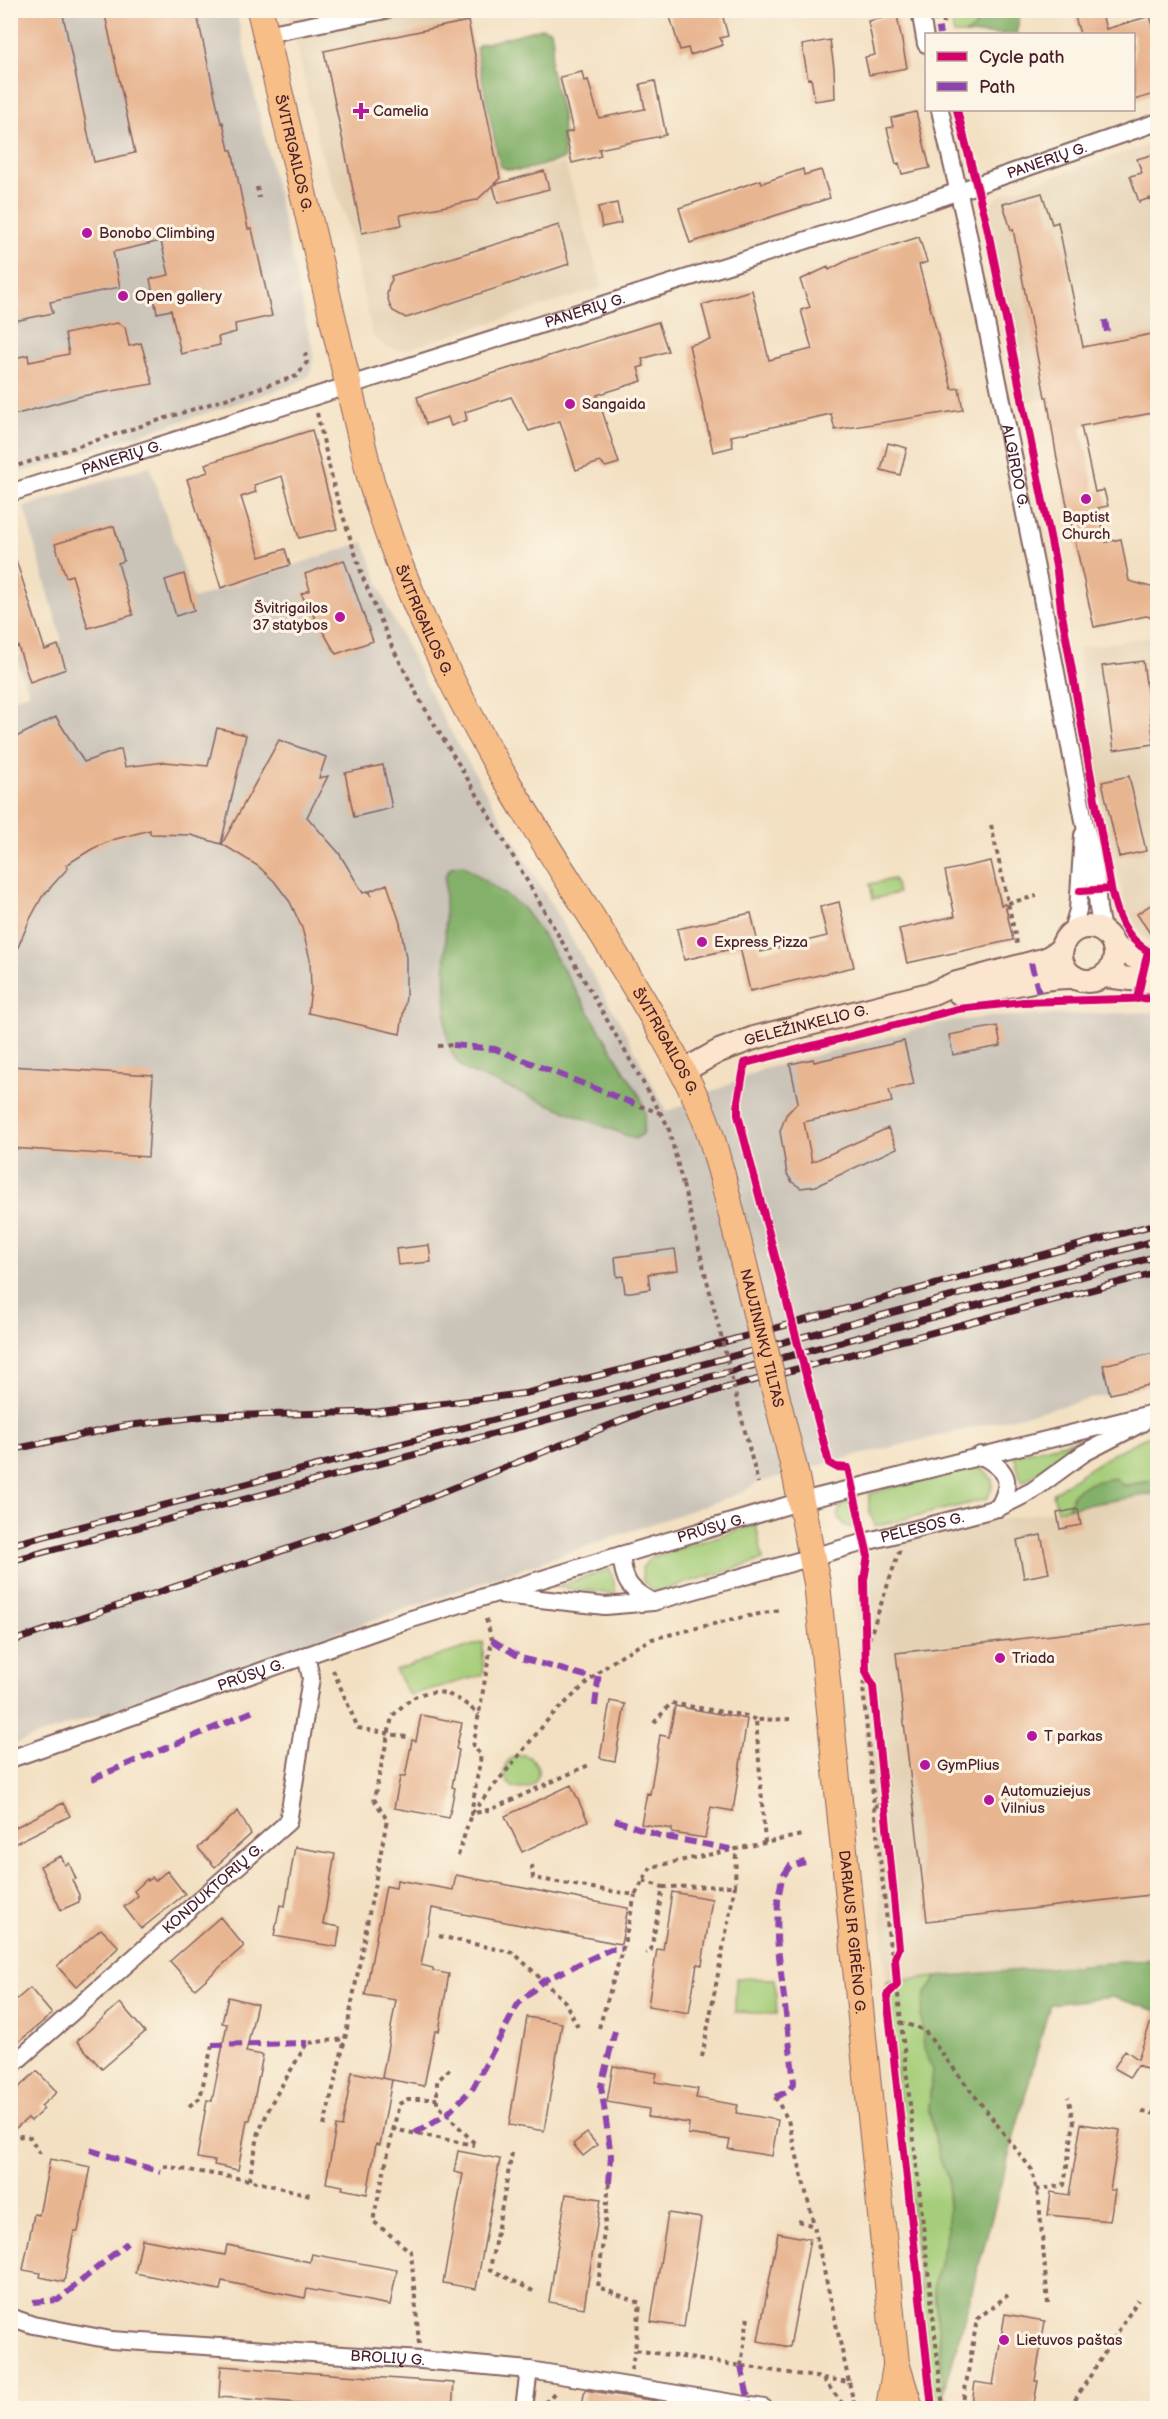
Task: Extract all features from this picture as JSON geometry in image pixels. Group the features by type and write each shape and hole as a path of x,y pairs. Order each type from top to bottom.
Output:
{"main road":[{"name":"ŠVITRIGAILOS G.","path":"263,22 348,384 384,525 402,572 447,673 513,791 628,974 683,1071 704,1115 722,1174"},
{"path":"1158,963 1138,959 1108,939 1086,928 1066,941 1064,965 1074,977 1088,981 1104,976 1158,982"},
{"path":"1104,976 1114,963 1108,939"},
{"name":"GELEŽINKELIO G.","path":"683,1071 719,1052 754,1038 933,993 952,984 1046,959 1066,941"},
{"name":"GELEŽINKELIO G.","path":"933,993 1008,988 1058,976 1074,977"},
{"name":"NAUJININKŲ TILTAS","path":"722,1174 802,1501"},
{"name":"DARIAUS IR GIRĖNO G.","path":"802,1501 813,1556 896,2363 910,2409"},
{"name":"DARIAUS IR GIRĖNO G.","path":"890,2409 896,2363"}],"street":[{"path":"263,22 386,10"},
{"path":"920,10 925,34"},
{"name":"ALGIRDO G.","path":"940,111 1041,593 1084,826 1094,860 1098,908 1108,939"},
{"name":"PANERIŲ G.","path":"10,493 958,191 1158,122"},
{"name":"ALGIRDO G.","path":"1066,941 1078,910 1084,826"},
{"name":"PELESOS G.","path":"802,1501 980,1455 1158,1413"},
{"name":"PELESOS G.","path":"813,1556 998,1509 1032,1491 1084,1454 1158,1413"},
{"path":"980,1455 995,1463 1005,1474 1008,1483 1005,1496 998,1509"},
{"name":"PRŪSŲ G.","path":"10,1759 405,1621 802,1501"},
{"path":"621,1555 624,1578 636,1593 653,1602"},
{"name":"PRŪSŲ G.","path":"493,1594 605,1606 653,1602 813,1556"},
{"name":"KONDUKTORIŲ G.","path":"10,2067 288,1822 311,1678 306,1655"},
{"name":"BROLIŲ G.","path":"10,2317 33,2325 111,2340 421,2360 529,2370 765,2409"},
{"path":"524,2409 529,2370"}],"path":[{"path":"942,10 944,25"},
{"path":"257,188 259,198"},
{"path":"10,468 297,376 307,362 305,353"},
{"path":"312,395 335,491 363,578 392,647 421,702 484,806 668,1126 758,1483"},
{"path":"991,825 1020,957"},
{"path":"1008,903 1037,896"},
{"path":"438,1046 453,1045"},
{"path":"640,1106 660,1113"},
{"path":"866,1648 901,1545"},
{"path":"471,1814 551,1716 599,1672 623,1654 652,1640 779,1610"},
{"path":"458,1856 471,1814 481,1755 473,1747 492,1640 486,1619"},
{"path":"333,1670 358,1728 411,1738"},
{"path":"866,1672 873,1686"},
{"path":"866,1672 863,1687 874,1806 890,1948 895,1958"},
{"path":"324,2127 345,2039 387,1820 374,1799 392,1717 414,1698 427,1693 443,1692 456,1695 479,1715"},
{"path":"654,1723 671,1703 747,1716 756,1720 790,1719"},
{"path":"756,1720 765,1843"},
{"path":"471,1814 492,1809 591,1764"},
{"path":"882,1793 885,1817"},
{"path":"874,1806 883,1805"},
{"path":"599,2028 624,1944 634,1895 651,1866 802,1835"},
{"path":"887,1841 899,1948 895,1958"},
{"path":"702,2057 735,1886 736,1850"},
{"path":"532,1865 533,1878 634,1895"},
{"path":"643,1881 663,1887 735,1886"},
{"path":"646,1953 651,1950 663,1887"},
{"path":"440,1936 514,1953 565,2002 579,2029"},
{"path":"887,1995 897,1985"},
{"path":"897,1985 943,2409"},
{"path":"900,2022 924,2030 1032,2170 1048,2304"},
{"path":"249,2180 259,2132 272,2102 308,2043 345,2039"},
{"path":"189,2106 200,2098 212,2045"},
{"path":"392,2129 476,2145 437,2104 437,2081 450,2069"},
{"path":"775,2097 788,2120 855,2408"},
{"path":"1036,2190 1064,2185 1074,2122 1068,2097"},
{"path":"421,2360 411,2252 373,2221 399,2104 408,2099 437,2099"},
{"path":"1143,2112 1158,2114"},
{"path":"10,2140 21,2136 30,2137 40,2154"},
{"path":"512,2153 490,2270 537,2293"},
{"path":"164,2166 249,2180 310,2195"},
{"path":"609,2182 598,2287 640,2303 634,2350 849,2382"},
{"path":"798,2221 814,2226"},
{"path":"962,2409 977,2319 1008,2295"},
{"path":"1070,2409 1138,2300"},
{"path":"741,2366 748,2316"},
{"path":"822,2378 846,2408 861,2408"}],"shaded area":[{"path":"10,11 236,11 314,356 311,371 307,377 293,385 11,476"},
{"path":"289,11 466,11 500,178 565,163 603,287 411,348 398,350 386,347 373,336 346,218 320,151"},
{"path":"1157,142 1157,380 1025,402 984,219 986,207 1002,194"},
{"path":"150,466 193,599 364,542 388,609 445,722 621,1024 667,1112 763,1069 940,1023 987,1017 1157,1012 1157,1383 843,1459 756,1483 741,1493 11,1745 10,699 29,693 16,657 62,641 24,507"},
{"path":"1147,637 1157,639 1158,940 1153,943 1141,935 1126,908 1092,765 1078,648"},
{"path":"1157,1493 1157,1959 887,1982 869,1786 854,1577 858,1562 882,1546 987,1522"}],"green space":[{"path":"949,11 1017,11 994,33 954,33"},
{"path":"974,11 1021,11 1016,33 966,33 973,30 976,25"},
{"path":"542,28 551,30 553,42 550,67 562,113 564,159 523,170 507,169 500,166 476,49 479,45"},
{"path":"463,865 522,907 539,930 641,1098 645,1113 643,1134 635,1139 467,1071 455,1057 446,1029 445,876 451,867"},
{"path":"894,879 898,893 873,899 870,884"},
{"path":"1157,1433 1157,1480 1073,1493 1068,1508 1057,1510 1053,1493 1116,1452"},
{"path":"1089,1437 1023,1482 1021,1481 1014,1455"},
{"path":"971,1466 981,1468 992,1479 992,1487 987,1499 875,1526 869,1510 869,1494"},
{"path":"1115,1478 1124,1486 1157,1480 1157,1493 1068,1508 1075,1493 1085,1485"},
{"path":"849,1499 855,1528 844,1525 838,1515 841,1505"},
{"path":"756,1525 763,1560 659,1591 652,1590 643,1581 642,1568 651,1557"},
{"path":"610,1569 616,1592 614,1594 556,1587"},
{"path":"483,1642 483,1675 409,1695 395,1670"},
{"path":"521,1755 533,1760 538,1772 533,1784 521,1789 509,1784 504,1772 509,1760"},
{"path":"1157,1959 1157,2011 1112,1997 1050,2004 944,2393 934,2285 948,2226 948,2179 939,2155 929,2112 932,2070 924,2048 921,2015 925,1995 937,1977"},
{"path":"937,1977 925,1995 924,2048 932,2070 929,2112 939,2155 948,2179 948,2226 934,2285 944,2393 951,2408 935,2408 932,2395 887,1982"},
{"path":"736,1978 775,1979 777,2014 735,2012"}],"building":[{"path":"10,10 62,10 94,162 135,153 105,15 108,14 107,10 196,10 221,123 223,122 229,150 232,150 248,229 252,229 272,316 235,324 236,332 218,337 220,345 181,354 171,310 157,313 150,279 169,275 161,241 113,252 120,287 50,302 53,313 10,322"},
{"path":"668,10 721,10 728,36 720,38 723,45 690,55 688,48 680,50"},
{"path":"1073,10 1101,10 1106,29 1150,16 1158,40 1158,93 1135,100 1135,33 1080,33"},
{"path":"897,15 907,68 869,75 865,57 875,55 868,21"},
{"path":"468,21 500,178 477,200 400,215 402,225 362,233 324,51"},
{"path":"830,40 835,98 815,101 811,78 808,79 802,45"},
{"path":"582,72 584,81 588,80 599,118 645,109 640,84 655,81 666,135 599,149 601,156 572,163 565,133 573,131 560,77"},
{"path":"916,112 930,168 902,174 899,163 896,164 887,128 893,127 891,118"},
{"path":"1158,153 1158,211 1154,212 1150,198 1139,202 1130,176 1142,173 1137,159"},
{"path":"803,169 804,175 821,170 830,198 690,243 679,208 761,180 762,183"},
{"path":"544,171 549,189 498,203 493,185"},
{"path":"1042,193 1052,224 1058,222 1083,347 1158,333 1158,412 1081,426 1095,492 1104,490 1108,506 1098,508 1106,542 1121,539 1129,581 1158,589 1158,619 1146,616 1094,627 1057,459 1047,397 1045,397 1013,229 1011,230 1003,204"},
{"path":"617,203 621,223 602,227 598,207"},
{"path":"559,225 569,264 406,318 393,311 390,306 387,295 392,280 391,276"},
{"path":"919,237 927,262 919,265 952,389 959,388 963,410 835,430 831,414 731,436 733,447 713,452 689,345 711,340 702,305 752,290 769,360 812,349 801,310 810,307 800,280 828,267 829,270 850,259"},
{"path":"658,322 668,351 642,359 644,366 638,368 642,381 597,395 619,463 606,467 600,462 576,470 560,421 529,431 511,397 465,412 467,420 451,426 448,417 426,424 417,397"},
{"path":"117,323 125,327 129,346 141,343 153,384 82,396 10,416 10,359 28,355 29,362 69,354 65,334"},
{"path":"312,430 337,529 299,538 282,476 254,485 256,492 241,497 260,557 285,549 290,565 221,588 187,479 208,472 205,464"},
{"path":"888,443 907,448 900,475 881,470"},
{"path":"114,526 124,561 118,563 133,615 88,628 72,575 66,577 55,544"},
{"path":"14,554 45,650 58,645 66,669 30,682 18,646 10,649 10,555"},
{"name":"Švitrigailos 37 statybos","path":"344,560 373,641 336,654 301,594 310,590 305,574"},
{"path":"184,574 194,610 176,616 165,580"},
{"path":"1143,661 1154,744 1114,750 1102,666"},
{"path":"56,717 84,762 121,749 125,767 165,762 208,766 217,728 246,735 221,844 191,835 150,834 150,830 112,840 92,849 66,865 68,868 42,897 10,966 10,740"},
{"path":"279,740 326,757 319,778 328,776 307,817 339,853 363,893 368,891 371,896 370,891 387,884 400,923 406,958 406,997 400,1034 308,1013 311,989 310,959 302,928 290,902 274,881 258,866 222,844"},
{"path":"383,765 392,808 354,817 345,773"},
{"path":"1129,776 1146,851 1119,857 1102,782"},
{"path":"991,861 1001,905 1005,904 1013,940 907,963 899,929 955,916 945,871"},
{"path":"1158,900 1158,945 1137,914"},
{"path":"839,902 854,967 750,991 740,947 684,960 677,929 751,913 760,952 827,936 820,907"},
{"path":"997,1026 1001,1046 953,1055 949,1035"},
{"path":"904,1041 914,1084 889,1090 892,1102 804,1122 812,1162 888,1128 897,1148 816,1186 801,1188 792,1182 787,1174 780,1131 786,1115 798,1102 790,1064 813,1059 814,1062"},
{"path":"10,1066 153,1075 148,1157 10,1148"},
{"path":"429,1245 431,1262 398,1265 396,1249"},
{"path":"675,1249 678,1270 648,1274 650,1289 625,1293 623,1276 617,1277 615,1257"},
{"path":"1158,1352 1158,1383 1110,1394 1103,1365"},
{"path":"1078,1509 1081,1525 1060,1529 1057,1513"},
{"path":"1041,1535 1049,1573 1024,1578 1017,1540"},
{"name":"T parkas","path":"1158,1623 1158,1894 927,1921 896,1653"},
{"path":"610,1701 625,1704 615,1761 600,1758"},
{"path":"675,1706 747,1719 733,1811 711,1807 705,1838 672,1833 672,1829 641,1824 647,1793 650,1794 660,1735 669,1737"},
{"path":"421,1715 462,1723 456,1749 459,1750 449,1818 394,1808 400,1777 405,1777 412,1740 416,1741"},
{"path":"571,1785 588,1821 522,1852 505,1816"},
{"path":"63,1803 70,1816 10,1846 10,1830"},
{"path":"238,1811 251,1834 215,1867 198,1848"},
{"path":"295,1847 335,1854 323,1924 340,1927 337,1947 274,1936 280,1905 285,1906"},
{"path":"61,1856 65,1865 69,1863 76,1879 72,1880 79,1895 79,1902 61,1910 40,1866"},
{"path":"167,1871 185,1894 141,1929 124,1907 138,1896 134,1891 147,1879 148,1881 152,1877 155,1881"},
{"path":"456,1875 628,1908 621,1944 432,1908 421,1965 433,1968 433,1971 449,1974 439,2031 435,2031 424,2086 382,2078 396,2000 365,1995 386,1886 396,1888 397,1880 453,1890"},
{"path":"672,1892 712,1899 702,1965 697,1964 689,2013 648,2006 657,1949 663,1950"},
{"path":"220,1917 244,1946 195,1989 170,1961"},
{"path":"101,1929 119,1947 76,1987 57,1966"},
{"path":"30,1988 52,2014 10,2049 10,2005"},
{"path":"228,1997 257,2004 246,2052 263,2055 250,2120 247,2120 238,2170 214,2165 215,2161 197,2158 207,2100 212,2101 227,2024 222,2023"},
{"path":"120,2003 145,2032 102,2069 77,2041"},
{"path":"1155,2010 1158,2011 1158,2062 1152,2072 1138,2065 1130,2077 1114,2068 1125,2050 1138,2059"},
{"path":"527,2017 562,2023 544,2131 509,2125"},
{"path":"613,2066 657,2073 655,2082 698,2089 696,2098 738,2105 736,2113 778,2120 772,2156 728,2149 730,2140 688,2134 689,2123 648,2117 649,2109 607,2102"},
{"path":"37,2071 57,2092 41,2106 44,2109 31,2121 28,2118 10,2133 10,2095"},
{"path":"352,2072 392,2080 380,2145 376,2144 367,2194 326,2183 336,2126 342,2127"},
{"path":"1081,2124 1120,2130 1110,2190 1115,2190 1110,2221 1048,2215 1051,2192 1069,2195"},
{"path":"587,2133 597,2145 583,2156 573,2144"},
{"path":"458,2151 500,2159 476,2289 443,2283 463,2174 454,2172"},
{"path":"50,2159 91,2167 78,2231 74,2231 64,2282 40,2277 41,2273 23,2270 34,2214 39,2215"},
{"path":"566,2194 601,2199 584,2308 549,2302"},
{"path":"668,2213 701,2218 684,2327 651,2322"},
{"path":"778,2233 810,2239 790,2347 758,2341"},
{"path":"142,2239 225,2255 227,2245 310,2262 312,2254 397,2270 390,2305 307,2289 305,2298 222,2281 220,2290 135,2273"},
{"path":"1005,2314 1045,2321 1035,2381 1038,2381 1033,2409 1007,2409 972,2404 975,2382 993,2385"},
{"path":"221,2366 454,2383 452,2409 385,2409 219,2397"},
{"path":"585,2390 656,2401 656,2409 581,2409"}],"railway":[{"path":"10,1450 124,1426 205,1416 377,1412 527,1393 625,1369 1149,1226"},
{"path":"10,1545 590,1395 1158,1240"},
{"path":"10,1561 793,1355 1158,1256"},
{"path":"10,1642 414,1504 655,1407 1158,1272"}],"marked path":[{"path":"935,10 940,33"},
{"path":"1105,320 1107,332"},
{"path":"1031,963 1041,1001"},
{"path":"453,1045 495,1049 640,1106"},
{"path":"492,1640 521,1658 593,1678"},
{"path":"595,1706 599,1672"},
{"path":"92,1779 256,1710"},
{"path":"615,1820 661,1836 736,1850"},
{"path":"775,2097 789,2091 794,2082 777,1939 778,1899 782,1878 790,1866 805,1862"},
{"path":"415,2133 447,2114 473,2088 518,2004 543,1981 611,1949 622,1949"},
{"path":"609,2183 611,2156 601,2086 615,2031"},
{"path":"212,2045 307,2043"},
{"path":"90,2150 161,2172"},
{"path":"33,2302 58,2300 127,2243"},
{"path":"10,2262 15,2266"},
{"path":"741,2366 750,2406"}],"cycle path":[{"path":"957,111 987,226 1057,571 1061,609 1111,889"},
{"path":"1080,891 1111,889 1119,916 1127,932 1148,951 1137,999"},
{"path":"932,2408 887,1995 897,1985 895,1958 899,1948 873,1686 866,1672 864,1580 868,1556 848,1468 836,1467 829,1463 738,1115 738,1101 745,1063 958,1009 1023,1002 1158,998"}],"place":[{"name":"Camelia","path":"361,111"},
{"name":"Bonobo Climbing","path":"87,233"},
{"name":"Open gallery","path":"123,296"},
{"name":"Sangaida","path":"570,404"},
{"name":"Baptist Church","path":"1086,499"},
{"name":"Švitrigailos 37 statybos","path":"340,617"},
{"name":"Express Pizza","path":"702,942"},
{"name":"Triada","path":"1000,1658"},
{"name":"T parkas","path":"1032,1736"},
{"name":"GymPlius","path":"925,1765"},
{"name":"Automuziejus Vilnius","path":"989,1800"},
{"name":"Lietuvos paštas","path":"1004,2340"}]}
